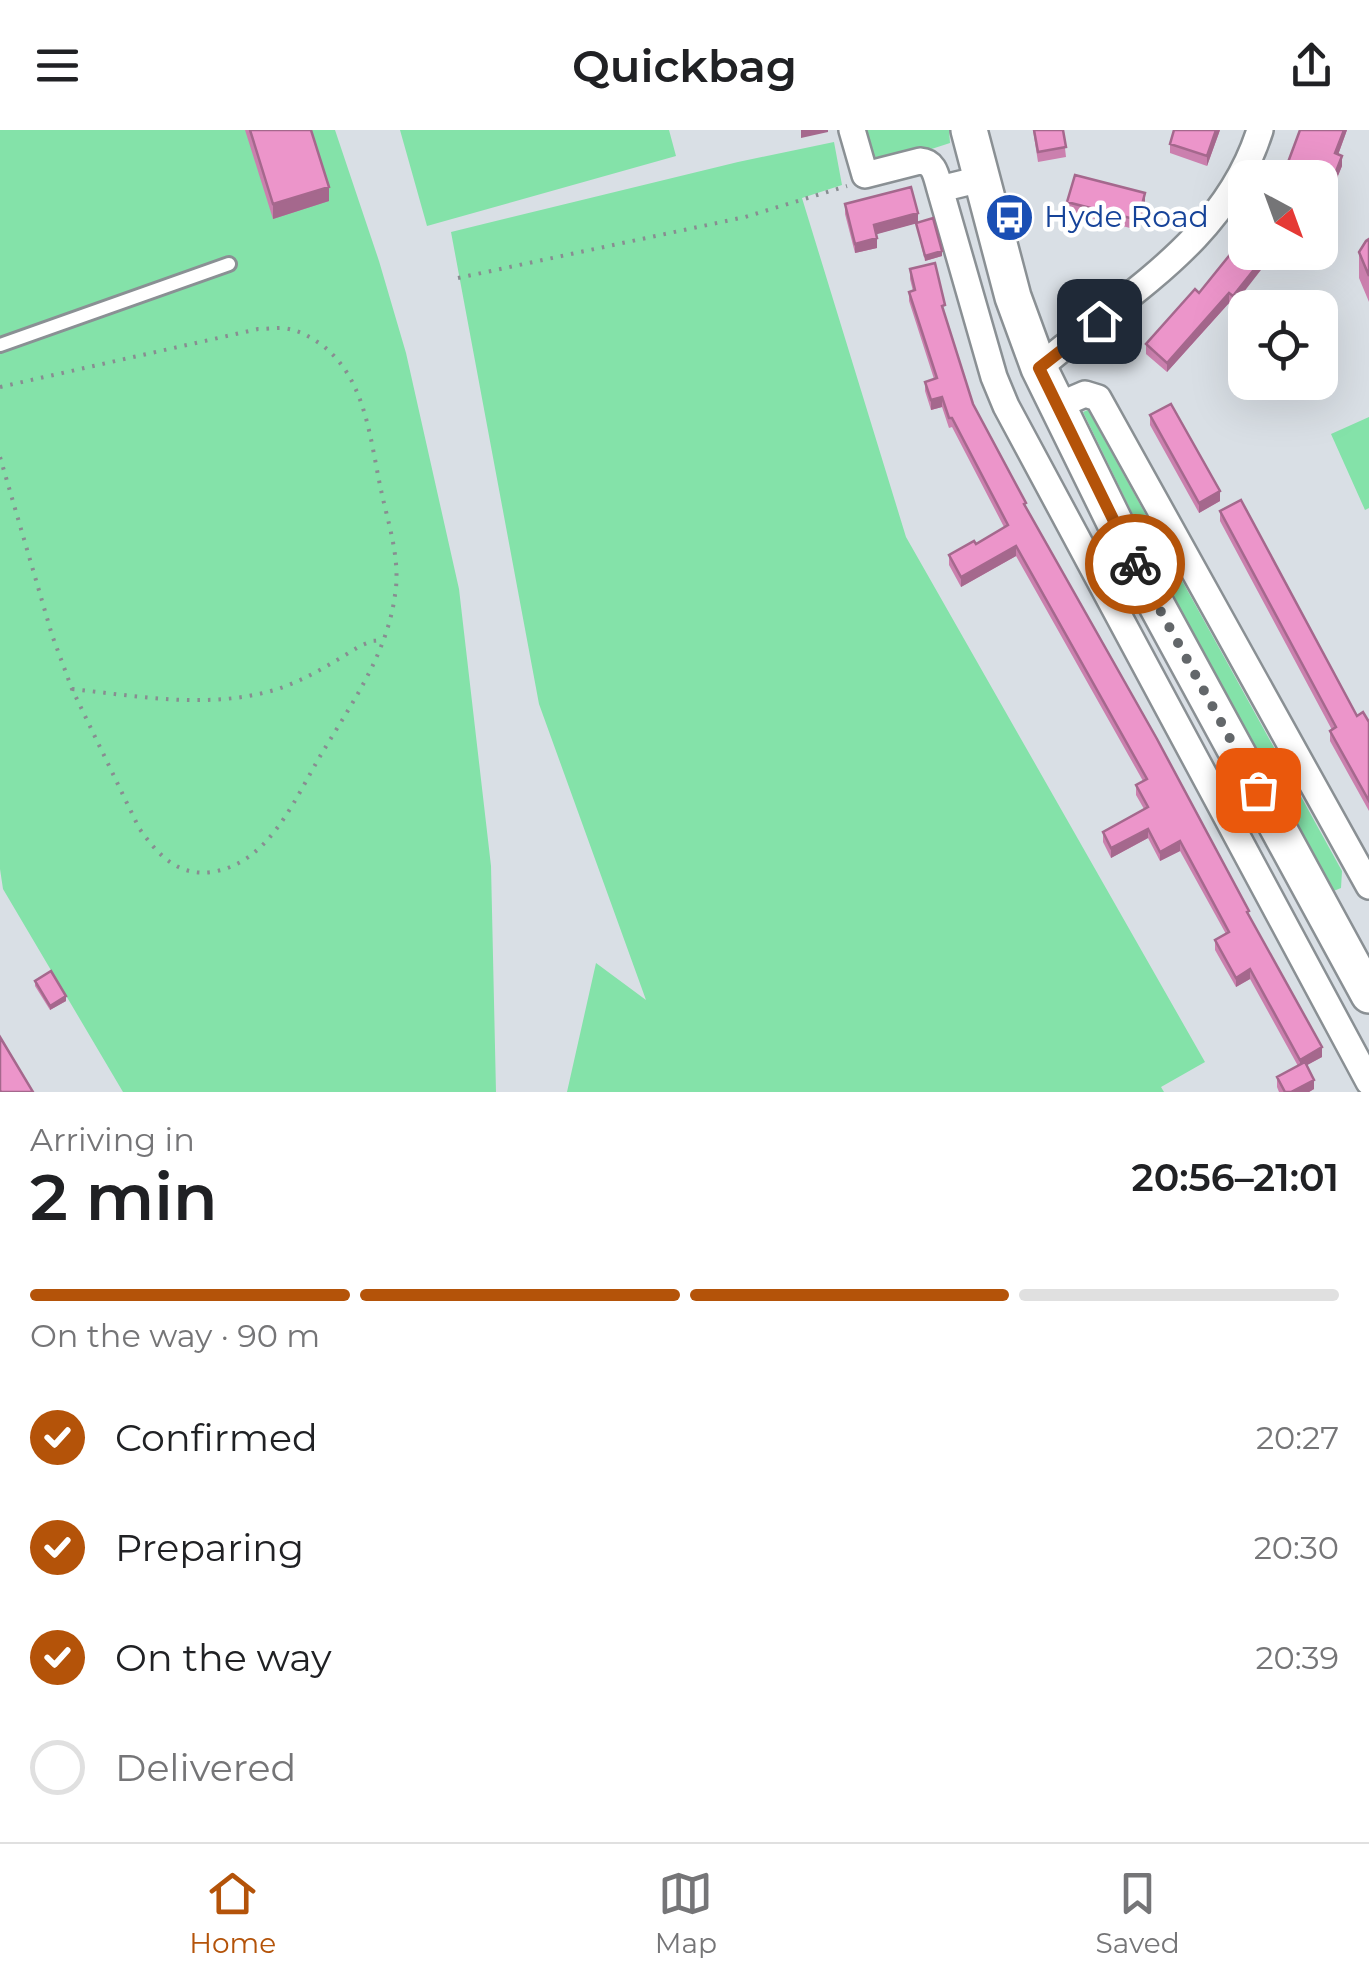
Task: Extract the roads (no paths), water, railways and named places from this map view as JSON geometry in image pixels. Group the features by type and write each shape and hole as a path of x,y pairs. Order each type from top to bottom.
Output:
{"street":[{"path":"852,130 865,175 920,161 934,168 994,377 1006,406 1369,1082"},
{"path":"969,130 1013,297 1039,368 1144,582 1363,971 1316,985"},
{"path":"1039,368 1181,253 1238,182 1260,130"},
{"path":"940,189 981,179"},
{"path":"1071,400 1084,394 1098,398 1369,886"}],"lane":[{"path":"0,345 229,264"}],"place":[{"name":"Hyde Road","path":"1009,217"}]}
